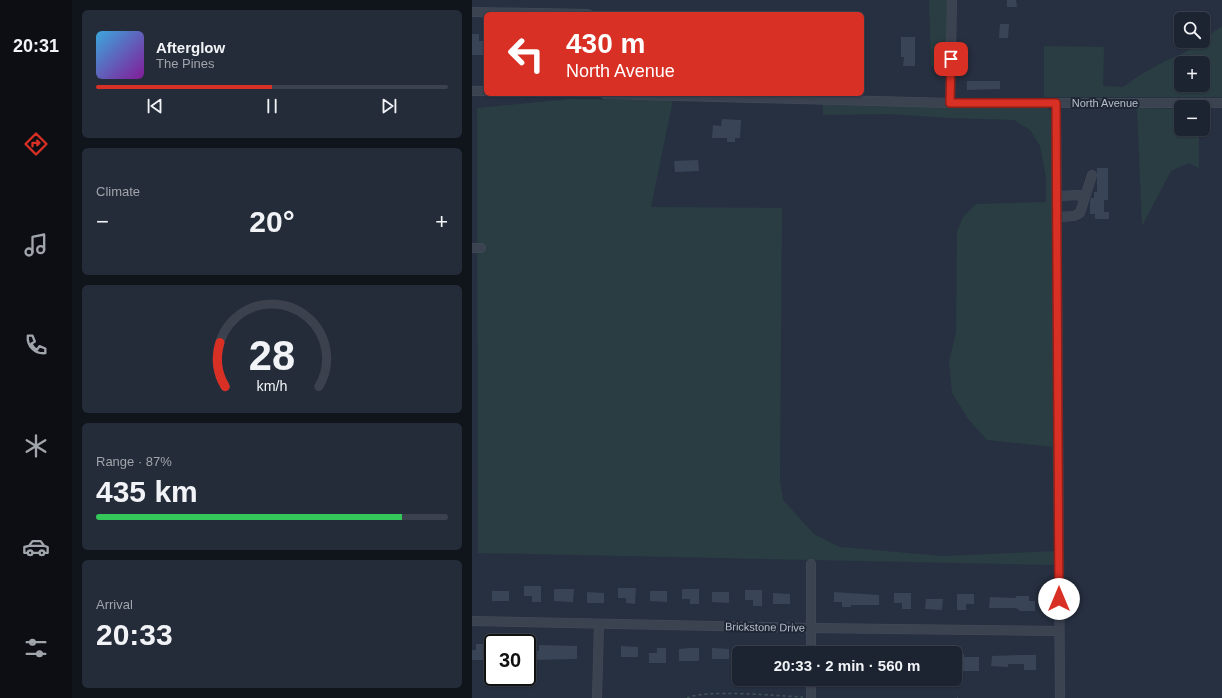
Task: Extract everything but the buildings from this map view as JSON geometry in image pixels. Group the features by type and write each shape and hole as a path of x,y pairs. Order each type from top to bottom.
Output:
{"street":[{"path":"950,103 952,0"},
{"path":"472,12 484,12"},
{"path":"472,91 484,91"},
{"name":"North Avenue","path":"682,96 950,103 1222,103"},
{"path":"1056,103 1060,698"},
{"path":"1057,217 1074,216 1080,213 1083,199 1092,175"},
{"path":"1057,196 1079,195 1083,199"},
{"path":"811,564 811,646"},
{"name":"Brickstone Drive","path":"472,621 811,628 1059,631"},
{"path":"596,698 599,624"},
{"path":"811,686 811,698"}],"path":[{"path":"687,698 692,696 720,694 811,698"}],"green space":[{"path":"929,0 948,0 948,66 931,66"},
{"path":"1222,26 1222,97 1044,97 1044,46 1104,47 1103,86 1123,87 1140,75 1174,57 1174,92 1210,92 1210,56 1177,56 1191,48 1210,48 1210,35"},
{"path":"570,99 673,100 651,207 782,208 780,480 783,500 814,534 840,547 943,556 1055,551 1055,565 478,553 477,108"},
{"path":"823,105 1046,106 1055,116 1055,551 1052,447 987,440 968,419 952,393 949,361 956,333 957,231 963,217 976,204 1046,202 1046,178 1040,146 1030,130 1014,120 890,114 823,115"},
{"path":"1137,108 1174,109 1174,136 1199,136 1199,168 1189,163 1171,171 1142,226"}],"route":[{"path":"951,59 950,103 1056,103 1059,599"}]}
